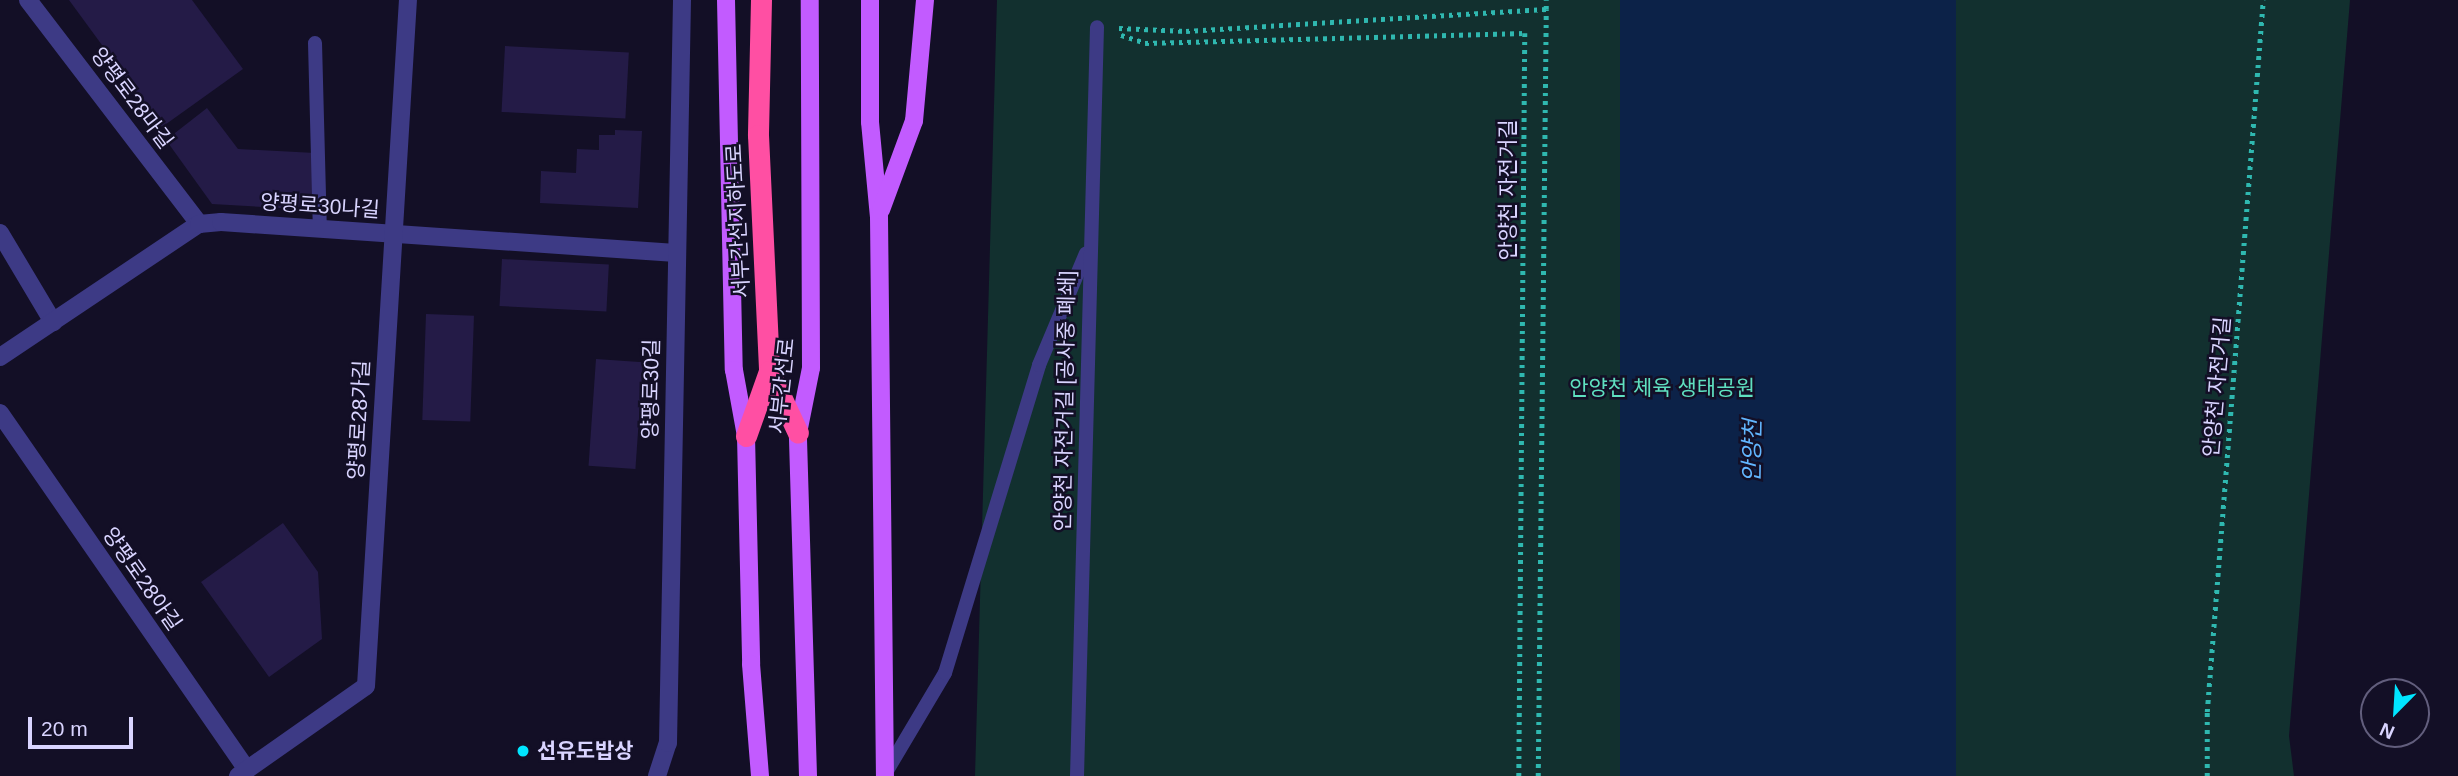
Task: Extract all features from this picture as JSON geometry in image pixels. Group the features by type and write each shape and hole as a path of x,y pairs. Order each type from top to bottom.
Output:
{"highway":[{"name":"서부간선지하도로","path":"761,0 758,135 769,371 798,433"},
{"path":"746,436 769,371"}],"main road":[{"path":"726,0 734,370 746,436 751,664 760,776"},
{"name":"서부간선로","path":"808,776 798,433 811,368 810,0"},
{"path":"870,0 870,122 879,217 885,775"},
{"path":"879,217 914,121 925,0"}],"street":[{"name":"양평로28마길","path":"28,0 199,224"},
{"name":"양평로28가길","path":"243,773 366,686 408,0"},
{"name":"양평로30길","path":"657,776 668,743 682,0"},
{"name":"양평로30나길","path":"199,224 320,228 676,253"},
{"path":"0,357 199,224"},
{"path":"0,233 53,322"},
{"name":"양평로28아길","path":"0,414 243,773"}],"lane":[{"name":"안양천 자전거길 [공사중 폐쇄]","path":"1077,776 1089,246 1097,27"},
{"path":"315,43 320,228"},
{"path":"885,775 945,673 1039,365 1089,246"}],"path":[{"path":"1538,776 1546,0"},
{"name":"안양천 자전거길","path":"2207,776 2207,712 2263,0"},
{"path":"1097,27 1186,31 1546,9"},
{"name":"안양천 자전거길","path":"1097,27 1145,43 1525,33 1519,776"}],"green space":[{"name":"안양천 체육 생태공원","path":"997,0 2350,0 2289,736 2294,776 975,776"}],"water":[{"name":"안양천","path":"1620,0 1956,0 1956,776 1620,776"}],"building":[{"path":"69,0 192,0 243,69 162,127"},
{"path":"505,46 629,52 625,118 502,112"},
{"path":"207,108 238,149 315,153 313,210 212,204 166,140"},
{"path":"615,130 642,131 638,208 540,203 541,171 576,173 577,149 599,150 599,135 615,135"},
{"path":"502,259 609,265 606,312 500,306"},
{"path":"426,314 474,316 470,422 422,420"},
{"path":"596,359 643,362 635,469 589,466"},
{"path":"283,523 318,572 322,639 269,677 201,582"}],"place":[{"name":"선유도밥상","path":"523,751"}]}
